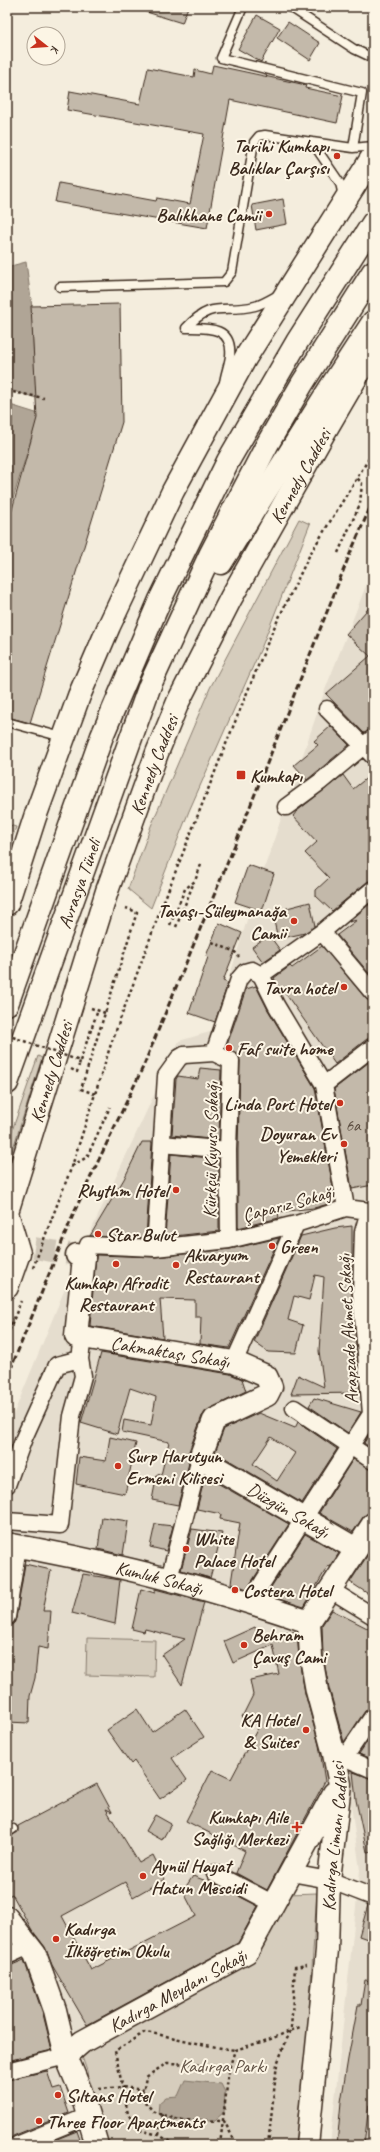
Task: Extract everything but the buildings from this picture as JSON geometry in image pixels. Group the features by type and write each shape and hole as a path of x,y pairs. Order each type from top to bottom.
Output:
{"main road":[{"path":"7,904 63,737 79,696 109,626 173,491 246,357 373,156"},
{"path":"7,1004 102,736 160,600 228,461 297,342 373,223"},
{"path":"150,685 210,555 268,443 302,384 373,272"},
{"path":"150,685 240,531 373,322"},
{"name":"Kennedy Caddesi","path":"7,1213 107,891 157,754 178,702 231,598 324,431 373,349"},
{"name":"Avrasya Tüneli","path":"7,1083 150,685"},
{"path":"7,1213 29,1256 7,1287"},
{"path":"79,1337 80,1256"},
{"name":"Çakmaktaşı Sokağı","path":"79,1337 234,1362"},
{"path":"200,1458 214,1420 267,1395 271,1387 266,1376 234,1362"},
{"name":"Düzgün Sokağı","path":"200,1458 356,1549"},
{"path":"309,1622 373,1524"},
{"name":"Kumluk Sokağı","path":"13,1545 169,1579 250,1602 309,1622"},
{"name":"Kadırga Limanı Caddesi","path":"308,2145 327,1950 329,1880 340,1784 340,1756 316,1691 311,1657 309,1622"},
{"name":"Kadırga Meydanı Sokağı","path":"66,2056 82,2042 247,1952 340,1784"},
{"path":"7,1918 35,1954 55,2010 66,2056 81,2092 97,2145"}],"street":[{"path":"286,807 370,747 327,709"},
{"path":"261,975 322,932 373,889"},
{"path":"322,932 373,993"},
{"path":"155,1248 166,1076 179,1058 184,1055 214,1053 240,979 245,972 252,970 261,975 276,1006 324,1085 346,1208"},
{"path":"324,1085 373,1047"},
{"name":"Kürkçü Kuyusu Sokağı","path":"214,1053 231,1061 228,1150 229,1240"},
{"path":"162,1144 228,1150"},
{"name":"Çaparız Sokağı","path":"80,1256 88,1245 155,1248 229,1240 296,1224 346,1208 372,1214"},
{"name":"Arapzade Ahmet Sokağı","path":"250,1602 371,1414 361,1294 364,1232 372,1214"},
{"name":"Çakmaktaşı Sokağı","path":"234,1362 296,1224"},
{"path":"7,1521 60,1525 72,1416 83,1376 80,1359 79,1337"},
{"path":"7,1485 24,1438 57,1365 80,1359"},
{"path":"294,1408 373,1461"},
{"path":"169,1579 200,1458"},
{"path":"7,1617 13,1545"},
{"path":"330,1590 373,1616"},
{"path":"373,1716 340,1756 373,1770"},
{"path":"215,1873 274,1904"},
{"path":"291,1873 329,1880 373,1897"},
{"path":"7,1956 29,1946"},
{"path":"7,2070 66,2056"},
{"path":"17,2145 88,2116"}],"lane":[{"path":"243,7 221,58 362,93 353,148"},
{"path":"290,7 354,49 373,58"},
{"path":"60,287 224,282 232,272 254,142 259,136 265,135 353,148 373,146"},
{"path":"312,142 340,183 344,204"},
{"path":"222,399 224,374 230,356 229,343 223,334 215,329 186,328 206,311 219,308 255,306 288,291"},
{"path":"7,722 63,737"}],"path":[{"path":"7,392 44,398"},
{"path":"29,1256 52,1218 72,1166 111,1044 162,906 272,632 310,554 373,452"},
{"path":"338,553 360,504 362,483 357,478"},
{"path":"176,928 202,862"},
{"path":"170,925 185,889 195,881"},
{"path":"95,1094 81,1089 137,912 126,908"},
{"path":"212,942 235,952"},
{"path":"91,1008 105,1013"},
{"path":"70,1069 77,1072 98,1010"},
{"path":"7,1035 80,1061"},
{"path":"72,1166 88,1157 110,1107"},
{"path":"268,2145 277,2064 291,2029 295,1967 311,1964"},
{"path":"175,2145 159,2135 139,2130 128,2114 115,2050 145,2032 168,2036 204,2046 235,2050 268,2040 291,2029 320,2021"},
{"path":"220,2145 229,2069 235,2050"},
{"path":"224,2121 179,2120 154,2112 142,2099 146,2077 167,2063 191,2064 229,2069"},
{"path":"81,2092 122,2087 144,2090"},
{"path":"159,2135 162,2114"},
{"path":"224,2121 237,2145"}],"shaded area":[{"path":"26,262 44,398 43,400 7,389 7,267"},
{"path":"7,404 39,414 7,518"},
{"path":"373,568 373,1514 308,1614 331,1778 244,1949 77,2036 11,1901 91,2145 7,2145 7,1430 71,1274 179,1041 213,1031 250,910 325,690"},
{"path":"337,1589 373,1608 373,2145 330,2145 360,1870 346,1769 313,1633"},
{"path":"185,2080 221,2084 225,2092 224,2112 215,2120 164,2120 158,2114 159,2103 166,2097 178,2096"}],"green space":[{"path":"299,519 310,524 262,646 189,811 151,908 128,889 151,826 210,688"},
{"path":"9,825 16,827 7,853 7,827"},
{"path":"38,1056 42,1058 7,1167 7,1145"},
{"path":"87,1638 155,1640 154,1677 86,1675"},
{"name":"Kadırga Parkı","path":"317,1893 308,2025 295,2145 104,2145 89,2089 87,2071 81,2054 255,1956 288,1894"}],"tunnel":[{"path":"34,1248 77,1255"}],"railway":[{"path":"7,1378 75,1210 143,1067 234,847 349,556 373,501"}],"place":[{"name":"Tarihi Kumkapı Balıklar Çarşısı","path":"337,156"},
{"name":"Balıkhane Camii","path":"269,214"},
{"name":"Kumkapı","path":"241,775"},
{"name":"Tavaşı-Süleymanağa Camii","path":"294,921"},
{"name":"Tavra hotel","path":"344,987"},
{"name":"Faf suite home","path":"229,1048"},
{"name":"Linda Port Hotel","path":"340,1103"},
{"name":"Doyuran Ev Yemekleri","path":"344,1144"},
{"name":"Rhythm Hotel","path":"176,1190"},
{"name":"Star Bulut","path":"98,1234"},
{"name":"Green","path":"272,1246"},
{"name":"Kumkapı Afrodit Restaurant","path":"116,1264"},
{"name":"Akvaryum Restaurant","path":"176,1265"},
{"name":"Surp Harutyun Ermeni Kilisesi","path":"118,1466"},
{"name":"White Palace Hotel","path":"186,1549"},
{"name":"Costera Hotel","path":"235,1590"},
{"name":"Behram Çavuş Cami","path":"244,1645"},
{"name":"KA Hotel & Suites","path":"306,1730"},
{"name":"Kumkapı Aile Sağlığı Merkezi","path":"297,1827"},
{"name":"Aynül Hayat Hatun Mescidi","path":"143,1876"},
{"name":"Kadırga İlköğretim Okulu","path":"56,1939"},
{"name":"Sıltans Hotel","path":"58,2095"},
{"name":"Three Floor Apartments","path":"39,2121"}]}
